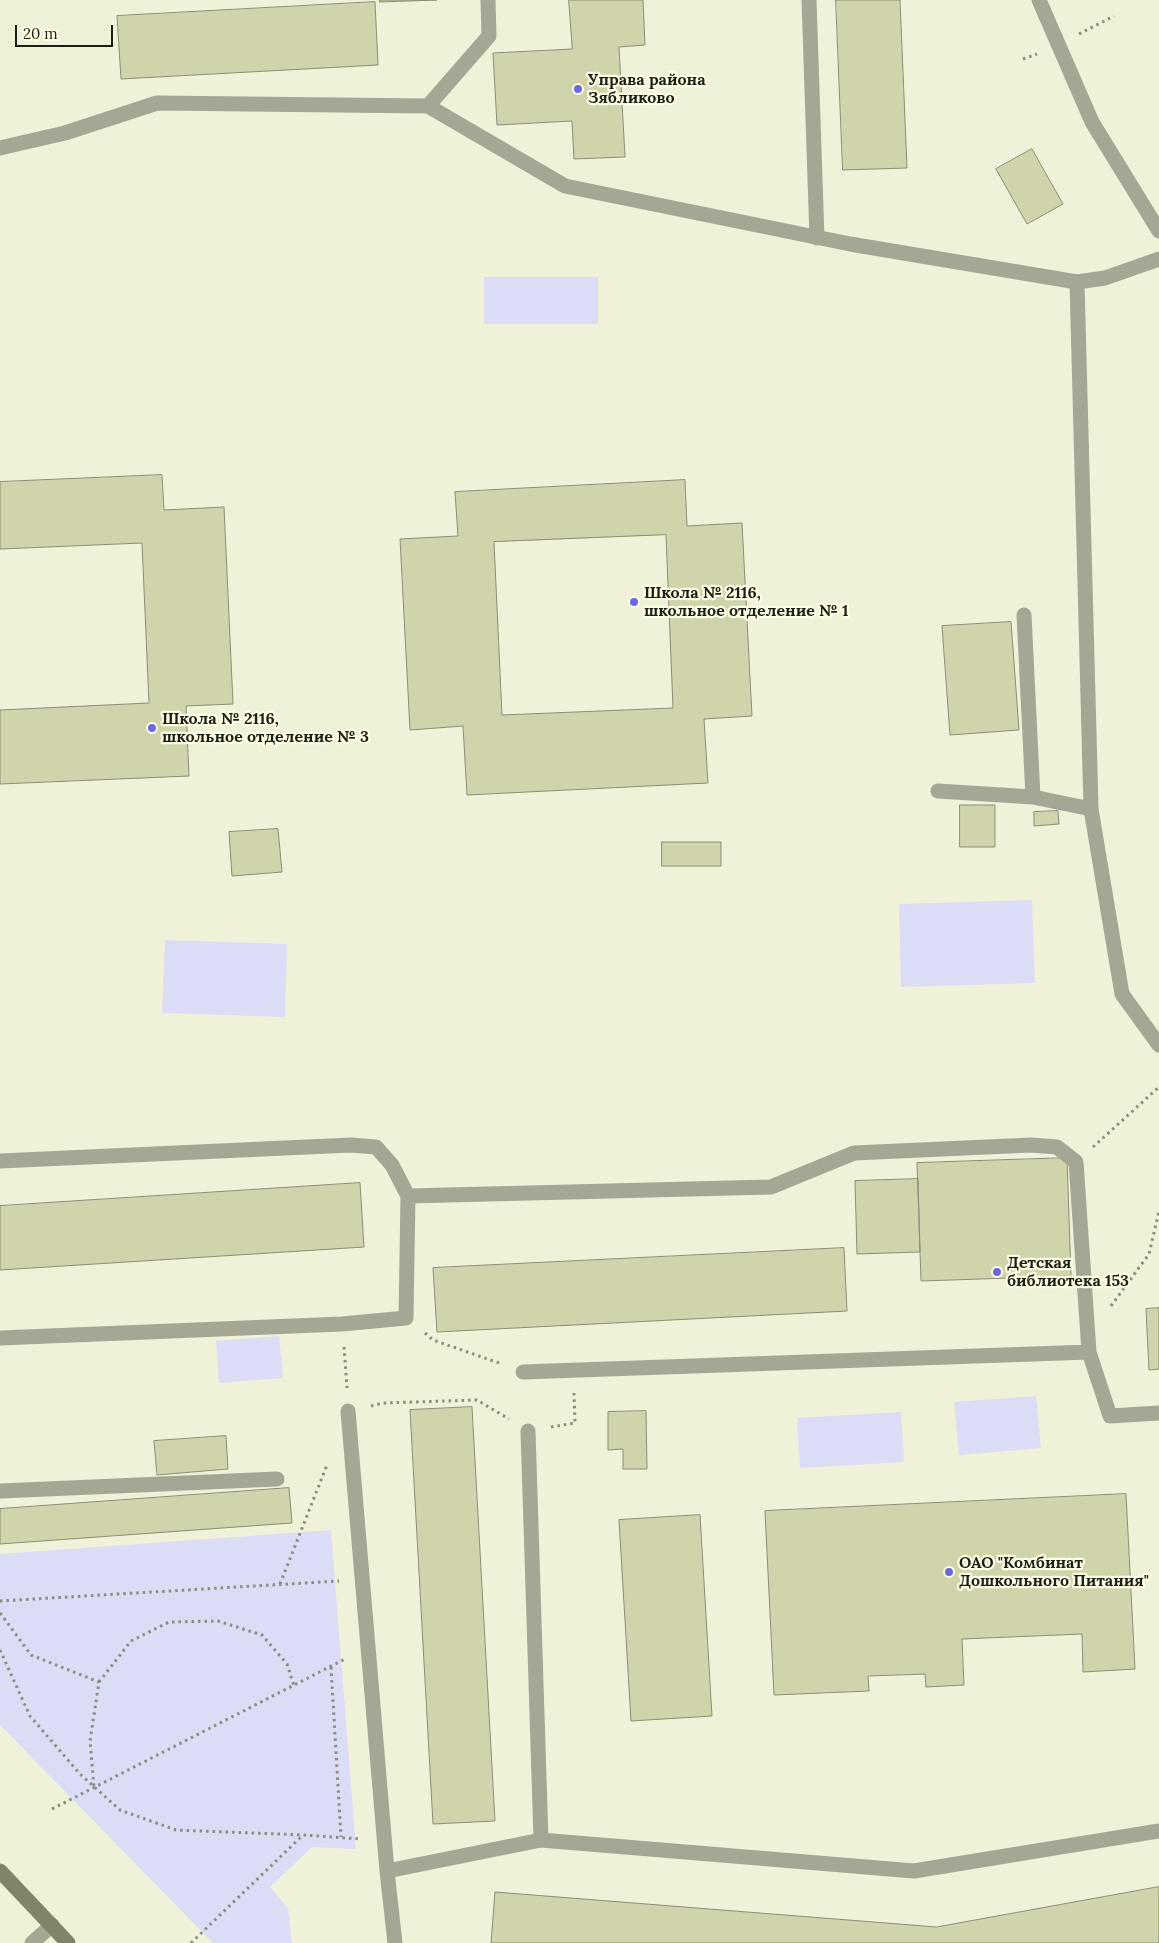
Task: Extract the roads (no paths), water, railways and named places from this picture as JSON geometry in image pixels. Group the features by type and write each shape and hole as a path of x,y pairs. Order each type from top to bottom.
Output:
{"street":[{"path":"428,106 489,36 488,0"},
{"path":"809,0 817,238"},
{"path":"1039,0 1092,122 1159,231"},
{"path":"0,148 65,133 157,103 428,106 565,186 817,238 1077,282 1105,278 1159,259"},
{"path":"1077,282 1091,809 1122,994 1159,1045"},
{"path":"1024,615 1033,797"},
{"path":"938,791 1033,797 1091,809"},
{"path":"0,1161 351,1145 368,1146 376,1147 392,1165 408,1196 406,1318 342,1324 0,1338"},
{"path":"408,1196 771,1186 854,1153 1031,1145 1058,1147 1076,1162 1089,1344 1110,1416 1159,1413"},
{"path":"523,1372 1089,1344"},
{"path":"348,1412 384,1840 396,1943"},
{"path":"528,1431 541,1840"},
{"path":"0,1491 277,1479"},
{"path":"387,1871 541,1840 914,1871 1159,1831"},
{"path":"0,1871 68,1943"},
{"path":"32,1943 52,1925"}],"place":[{"name":"Управа района Зябликово","path":"578,89"},
{"name":"Школа № 2116, школьное отделение № 1","path":"634,602"},
{"name":"Школа № 2116, школьное отделение № 3","path":"152,728"},
{"name":"Детская библиотека 153","path":"997,1272"},
{"name":"ОАО \"Комбинат Дошкольного Питания\"","path":"949,1572"}]}
